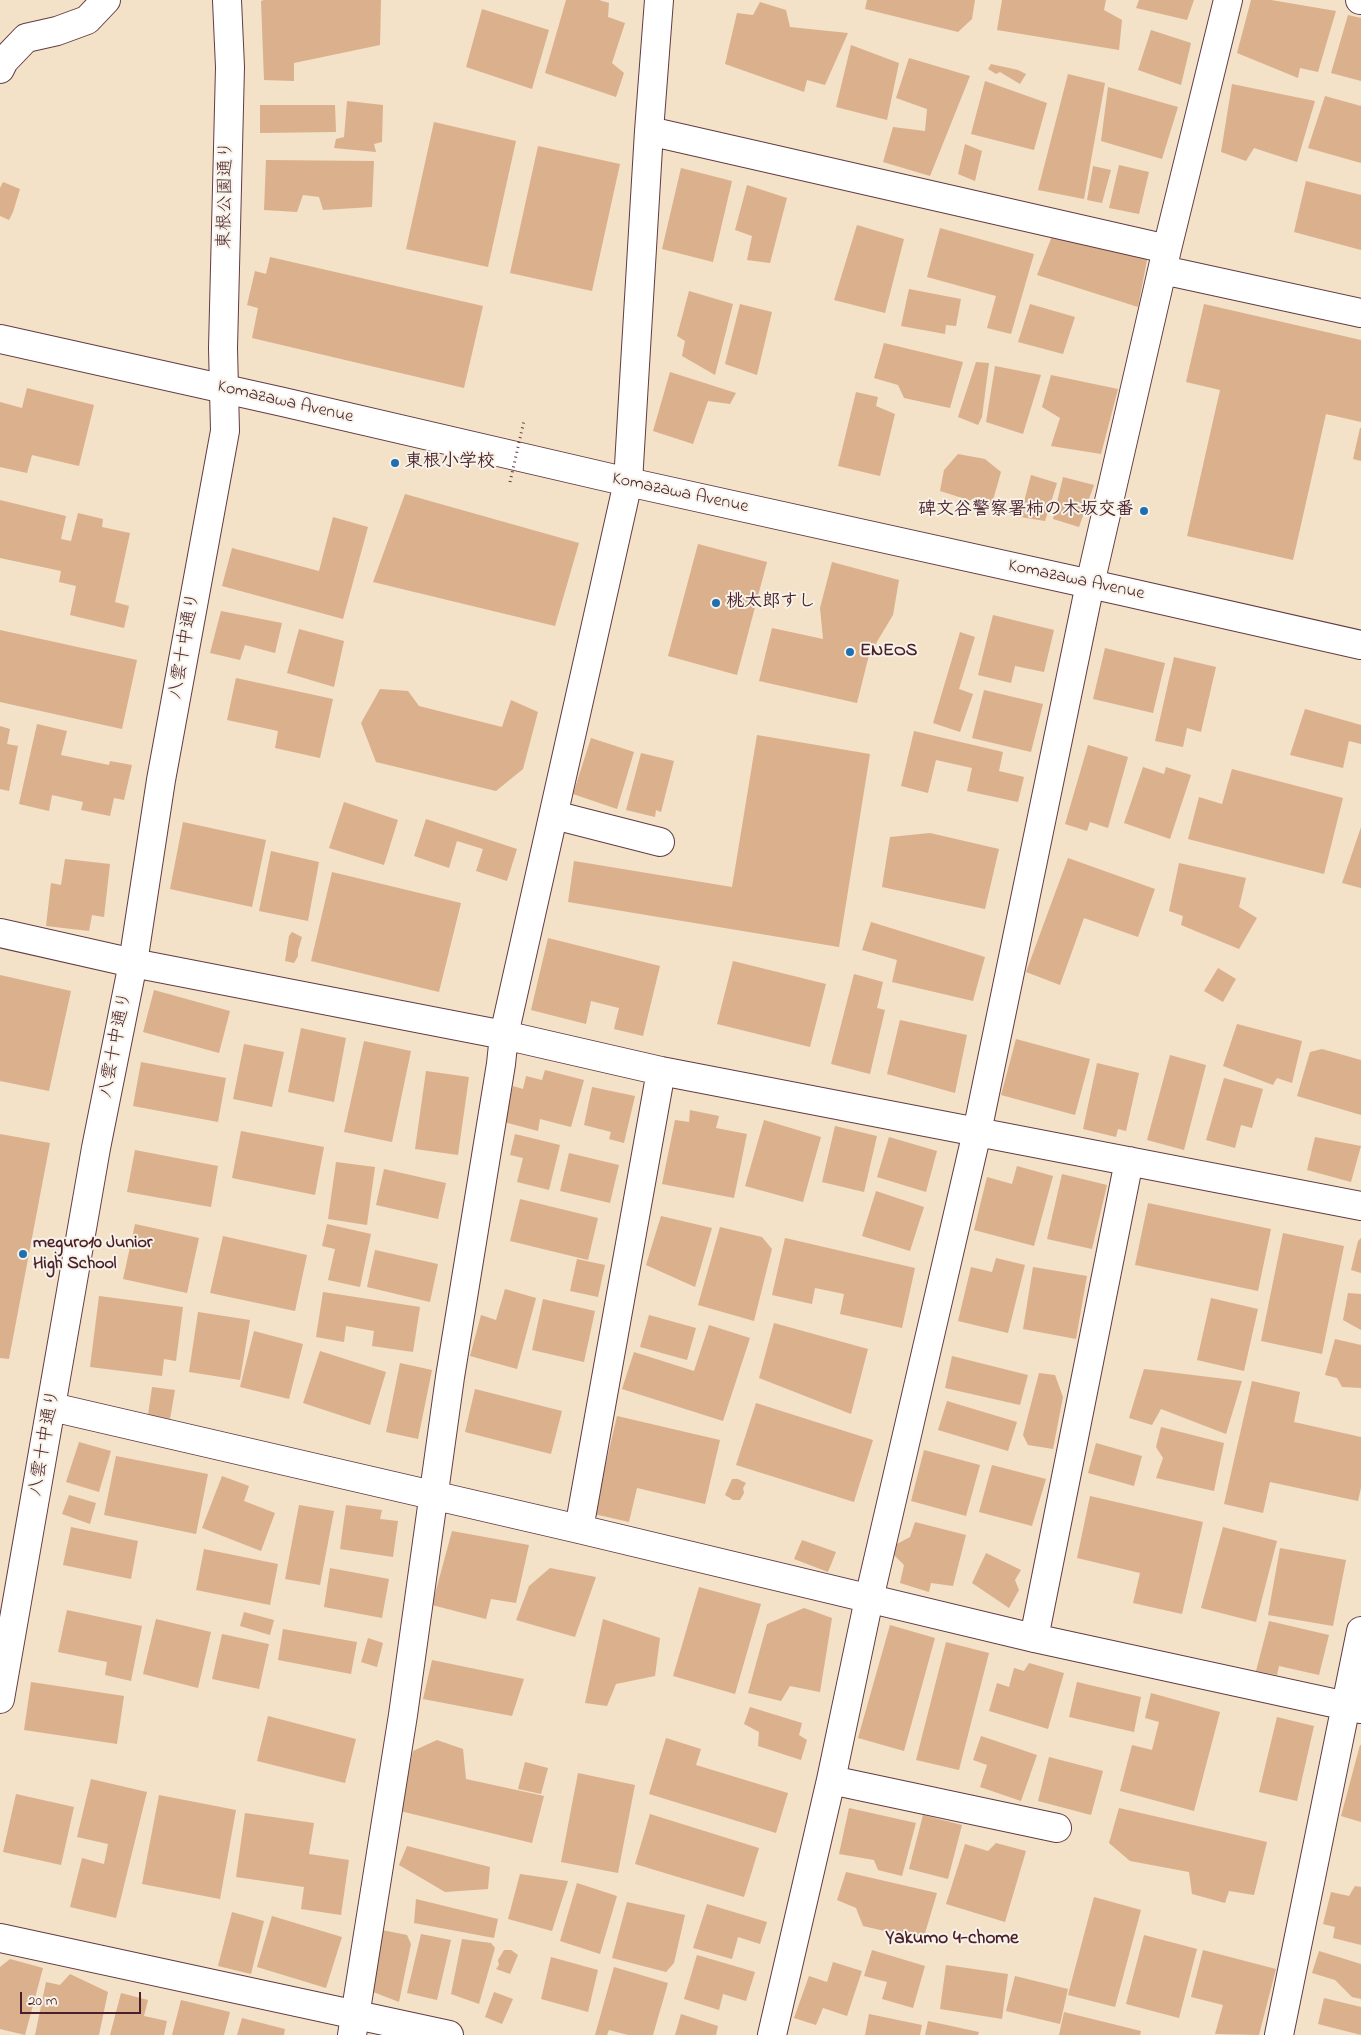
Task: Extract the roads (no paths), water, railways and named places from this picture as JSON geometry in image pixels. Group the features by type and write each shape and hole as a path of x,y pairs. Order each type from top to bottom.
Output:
{"street":[{"path":"1,63 26,38 57,31 87,20 106,0"},
{"name":"東根公園通り","path":"224,389 223,348 230,67 227,0"},
{"path":"354,2024 435,1495 450,1377 500,1074 504,1035 628,482 649,131 659,0"},
{"path":"772,2035 831,1780 869,1599 977,1132 1090,584 1165,259 1228,0"},
{"path":"649,131 1165,259 1361,312"},
{"name":"Komazawa Avenue","path":"0,339 628,482 1361,645"},
{"name":"八雲十中通り","path":"0,1699 96,1148 133,963 161,780 225,431 224,389"},
{"path":"554,815 660,842"},
{"path":"0,933 133,963 504,1035 661,1071 1361,1206"},
{"path":"578,1529 661,1071"},
{"path":"1034,1638 1129,1161"},
{"path":"52,1407 435,1495 1034,1638 1353,1707"},
{"path":"1279,2035 1353,1707 1361,1631"},
{"path":"831,1780 1057,1828"},
{"path":"0,1938 354,2024 449,2035"}],"place":[{"name":"東根小学校","path":"395,463"},
{"name":"碑文谷警察署柿の木坂交番","path":"1144,511"},
{"name":"桃太郎すし","path":"716,603"},
{"name":"ENEOS","path":"850,652"},
{"name":"meguro10 Junior High School","path":"23,1254"}],"district":[{"name":"Yakumo 4-chome","path":"952,1940"}]}
